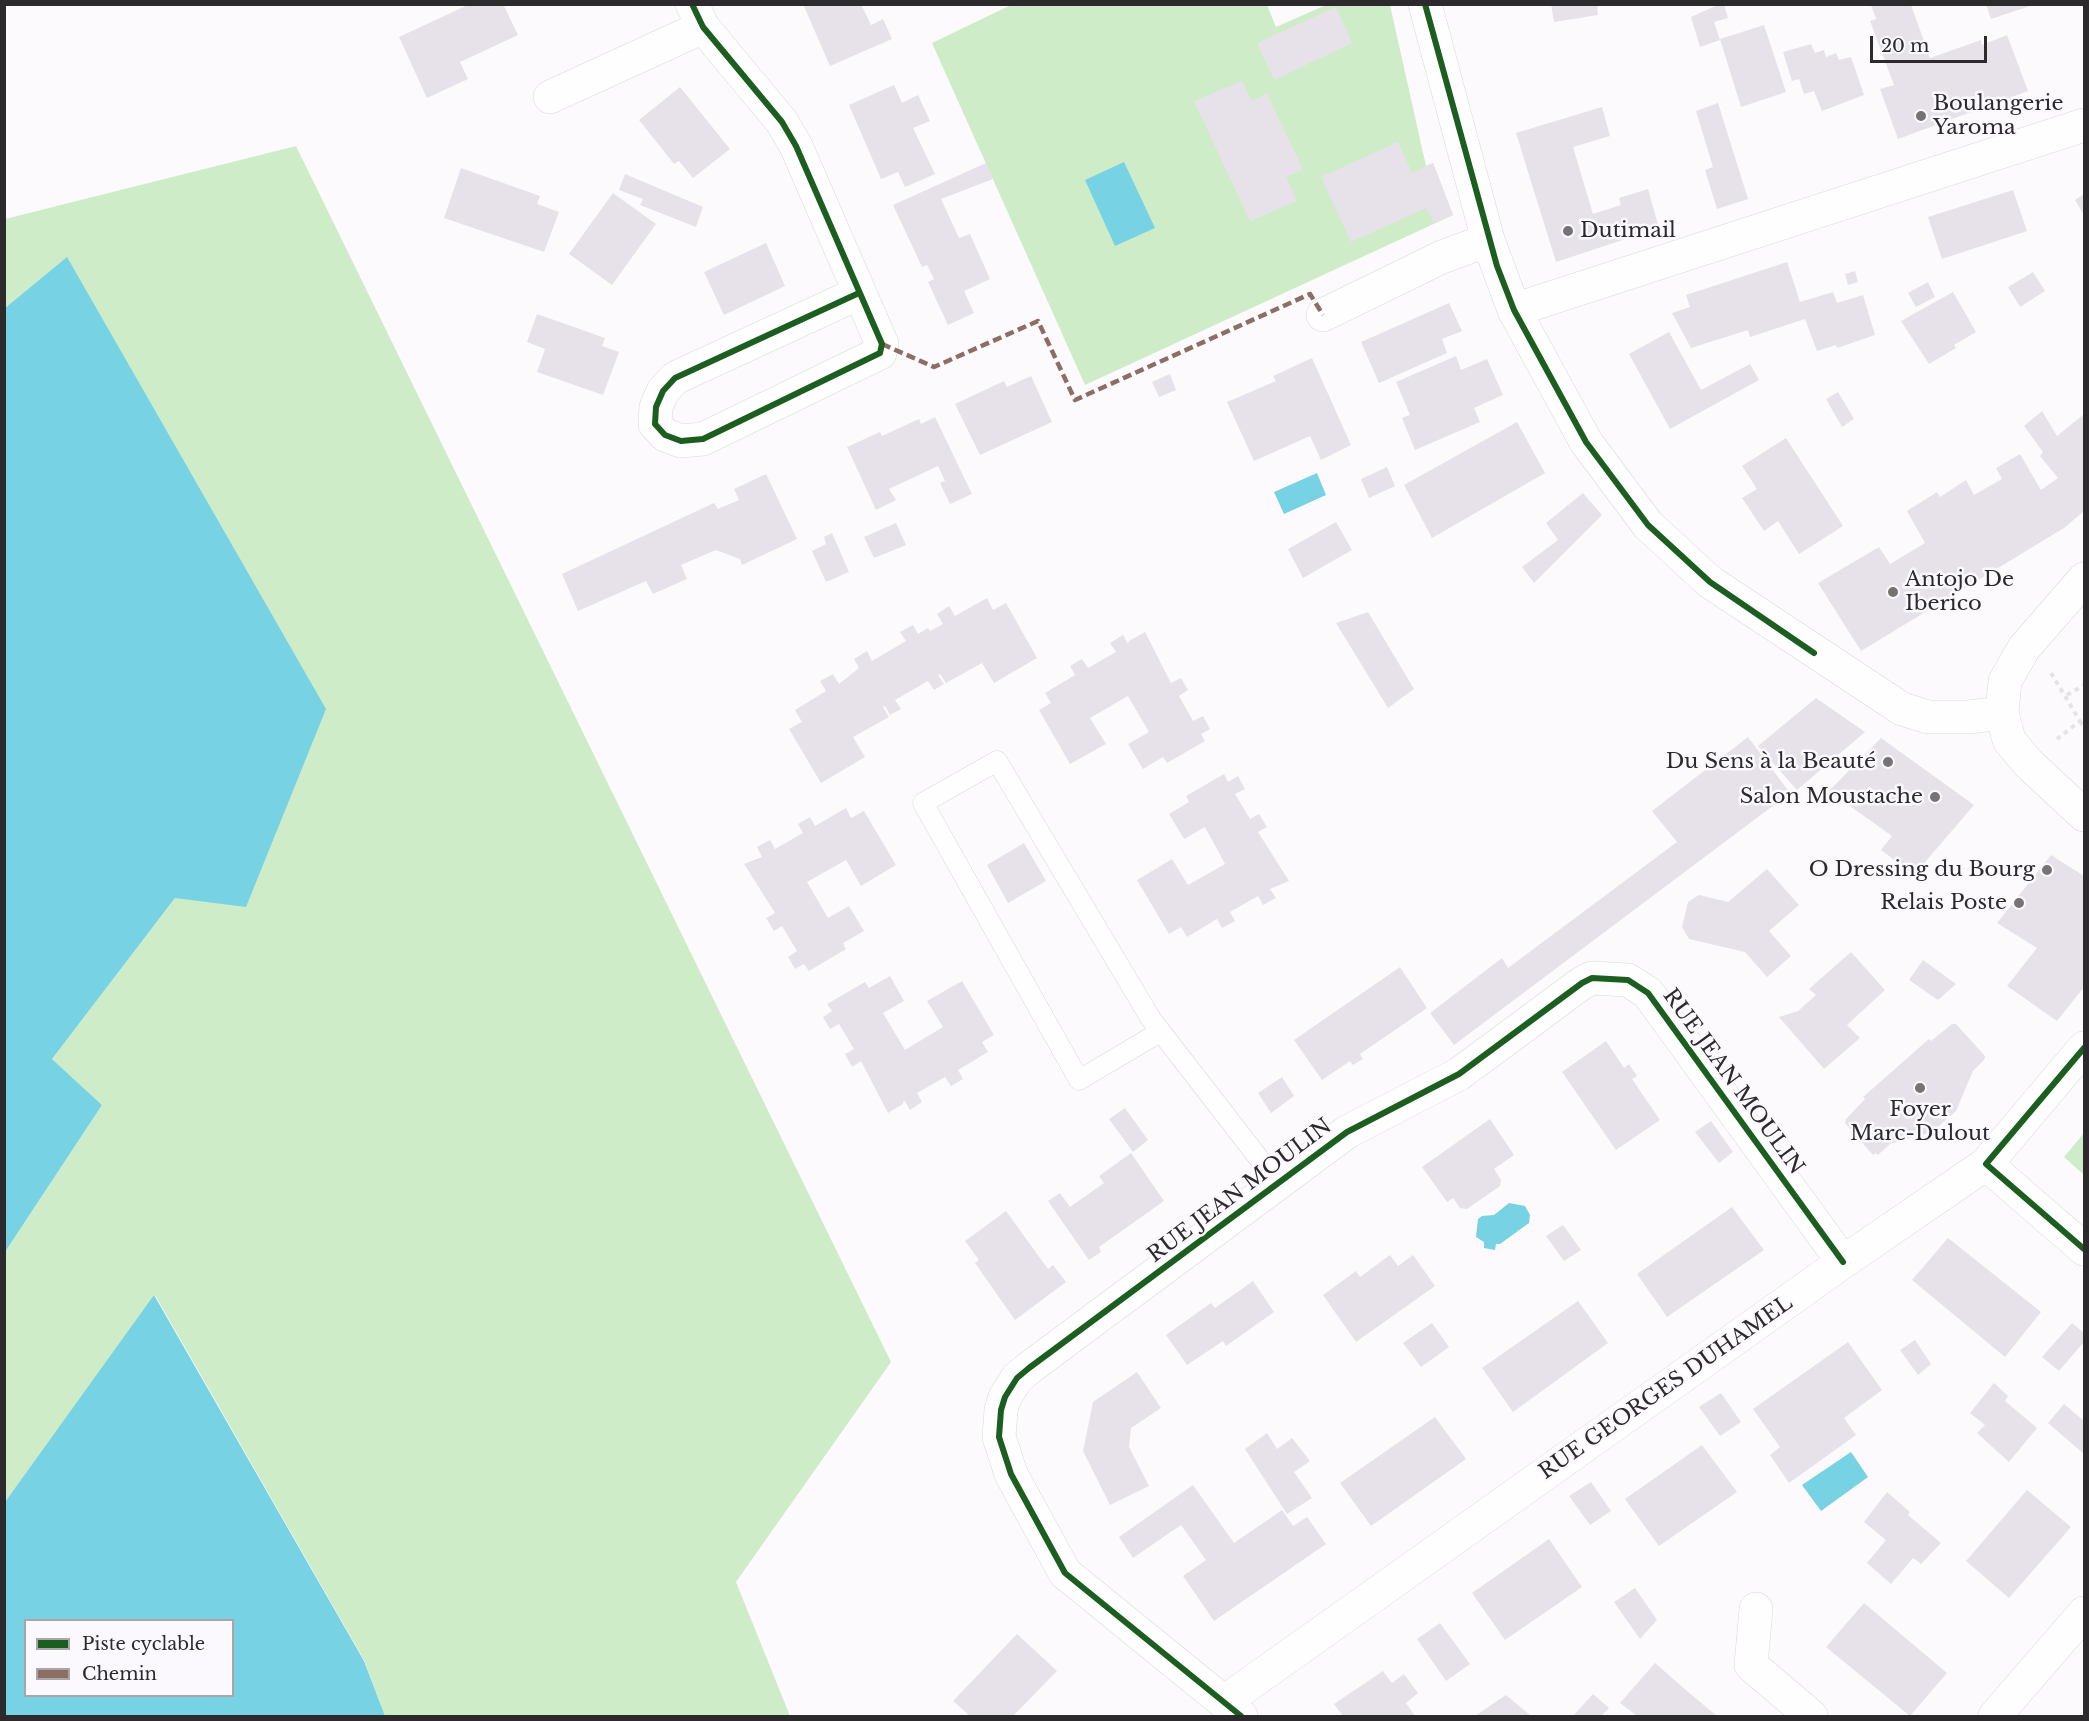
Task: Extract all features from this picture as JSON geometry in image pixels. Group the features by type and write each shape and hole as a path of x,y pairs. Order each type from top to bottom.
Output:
{"street":[{"path":"1425,4 1488,240 1514,310 1586,442 1648,525 1710,582 1902,709 1929,717 1969,717 2002,713"},
{"path":"550,97 698,16 782,123 795,146 882,344 880,353 703,439 681,441 665,435 655,424 656,407 663,391 675,378 859,293"},
{"path":"1514,310 1545,297 1596,285 2085,125"},
{"path":"1323,315 1442,257 1488,240"},
{"path":"2085,579 2024,648 2006,681 2002,713 2009,740 2028,763 2085,815"},
{"name":"RUE JEAN MOULIN","path":"1233,1709 1065,1573 1011,1474 1002,1451 999,1422 1005,1398 1017,1378 1347,1132 1459,1074 1582,983 1592,978 1616,978 1639,985 1647,993 1843,1262"},
{"name":"RUE GEORGES DUHAMEL","path":"1233,1709 1843,1262 1986,1164 2085,1048"},
{"path":"1986,1164 2085,1248"},
{"path":"1756,1609 1751,1665 1811,1716"},
{"path":"1995,1716 2085,1612"}],"lane":[{"path":"1160,1032 1079,1080 923,803 997,761 1160,1032 1278,1183"}],"path":[{"path":"2024,648 2048,668 2085,728"},
{"path":"2066,695 2085,685"},
{"path":"2028,763 2080,721"}],"green space":[{"path":"1011,5 1267,5 1276,27 1326,5 1390,5 1426,166 1433,163 1453,215 1085,385 932,43"},
{"path":"296,146 891,1362 736,1582 790,1716 385,1716 364,1660 155,1295 5,1502 5,1252 102,1105 52,1059 175,898 66,258 5,308 5,219"},
{"path":"2084,1133 2084,1175 2064,1157"}],"water":[{"path":"1124,162 1155,228 1115,246 1085,180"},
{"path":"67,257 326,709 246,907 175,898 52,1059 102,1105 5,1252 5,308"},
{"path":"1317,473 1326,495 1284,514 1274,492"},
{"path":"1509,1203 1525,1206 1530,1215 1529,1223 1500,1244 1496,1244 1495,1250 1484,1248 1484,1242 1476,1237 1478,1219 1482,1216 1494,1215"},
{"path":"154,1295 364,1661 385,1716 5,1716 5,1502"},
{"path":"1851,1452 1868,1477 1821,1511 1802,1485"}],"building":[{"path":"470,4 503,4 518,35 460,62 468,79 427,98 399,37"},
{"path":"803,4 861,4 871,25 883,19 892,39 830,66"},
{"path":"1551,4 1597,4 1598,15 1554,22"},
{"path":"1724,4 1728,18 1714,22 1720,40 1700,47 1691,17"},
{"path":"1986,4 2032,4 2033,5 1991,19"},
{"path":"1871,5 1911,5 1930,58 1981,40 1982,45 2007,35 2028,91 1898,139 1880,89 1894,85 1870,21 1876,19"},
{"path":"1336,7 1352,43 1274,80 1257,43"},
{"path":"1764,25 1786,92 1741,107 1720,39"},
{"path":"1811,44 1815,53 1824,50 1826,57 1836,53 1839,60 1851,57 1864,95 1822,111 1814,91 1804,94 1799,79 1792,81 1783,52"},
{"path":"1242,81 1251,101 1267,94 1303,170 1286,177 1297,201 1250,221 1194,101"},
{"path":"894,85 902,103 918,95 930,121 913,128 935,174 905,187 898,172 881,179 849,105"},
{"path":"680,87 730,149 693,178 679,161 674,164 639,120"},
{"path":"1718,103 1748,199 1717,209 1705,170 1713,167 1696,111"},
{"path":"1602,107 1610,136 1573,147 1593,214 1621,205 1619,198 1648,189 1659,228 1556,262 1516,133"},
{"path":"1398,142 1412,173 1433,163 1453,215 1434,223 1426,208 1351,242 1321,177"},
{"path":"986,163 993,179 941,199 959,238 970,234 990,279 964,291 974,313 948,325 928,282 934,279 927,265 922,267 893,205"},
{"path":"461,168 540,196 537,204 559,212 544,252 444,218"},
{"path":"625,174 703,207 696,227 640,205 643,199 619,190"},
{"path":"2013,190 2027,231 1942,259 1928,217"},
{"path":"613,193 656,224 612,285 569,254"},
{"path":"2084,194 2084,215 2075,200"},
{"path":"766,243 785,286 724,315 704,272"},
{"path":"1787,262 1800,302 1833,292 1837,303 1863,295 1875,335 1837,348 1836,345 1817,351 1805,319 1750,337 1748,330 1691,348 1672,313 1690,307 1686,295"},
{"path":"1855,271 1858,282 1848,285 1845,274"},
{"path":"2033,272 2045,291 2020,307 2008,287"},
{"path":"1928,282 1935,297 1916,307 1908,293"},
{"path":"1953,292 1976,332 1954,345 1956,348 1929,364 1901,321"},
{"path":"1449,303 1462,331 1442,339 1447,353 1379,383 1361,342"},
{"path":"537,314 605,338 602,346 619,352 603,395 537,372 545,349 527,342"},
{"path":"1669,332 1701,390 1750,364 1759,380 1670,429 1629,354"},
{"path":"1456,356 1461,370 1487,359 1503,395 1474,408 1480,422 1415,450 1402,418 1410,415 1396,382"},
{"path":"1312,358 1351,445 1321,460 1310,436 1254,461 1227,402 1276,381 1273,376"},
{"path":"1170,374 1176,390 1159,397 1152,382"},
{"path":"1031,376 1052,422 980,455 955,404 1004,381 1007,387"},
{"path":"1838,392 1854,419 1842,427 1826,399"},
{"path":"2042,411 2057,436 2084,414 2084,511 2064,528 1861,651 1818,583 1879,547 1890,564 1925,543 1907,511 1937,492 1940,497 1966,480 1974,495 2002,479 1996,468 2020,454 2041,490 2058,478 2040,456 2043,452 2024,426"},
{"path":"935,417 972,494 950,504 940,483 945,481 938,466 889,489 896,500 876,510 847,447 880,432 882,436 919,419 921,424"},
{"path":"1517,422 1545,473 1432,538 1404,485"},
{"path":"1786,438 1843,526 1799,554 1778,521 1764,531 1742,498 1757,489 1742,466"},
{"path":"1387,467 1395,486 1369,498 1361,479"},
{"path":"766,474 797,539 742,565 740,559 716,550 681,565 687,579 653,594 646,581 578,611 562,574 714,503 718,509 739,500 734,489"},
{"path":"1583,493 1602,515 1534,583 1522,567 1558,540 1546,523"},
{"path":"1336,522 1352,550 1303,578 1288,549"},
{"path":"896,523 906,545 874,558 864,537"},
{"path":"832,533 849,572 826,582 812,551 826,544 824,537"},
{"path":"987,598 993,610 1006,603 1037,658 994,683 982,663 946,683 940,674 938,675 944,684 934,690 928,681 895,700 901,709 890,715 885,706 883,707 889,717 853,737 865,757 821,783 789,729 802,722 795,710 826,691 820,681 833,674 839,684 859,668 854,659 867,651 872,661 906,641 900,632 913,625 918,634 928,628 930,631 943,624 937,614 949,606 955,616"},
{"path":"1368,612 1414,689 1388,708 1336,623"},
{"path":"1145,632 1171,683 1181,678 1188,690 1179,696 1193,721 1203,716 1210,729 1201,734 1205,741 1167,763 1163,757 1143,769 1128,744 1149,732 1128,696 1090,718 1106,744 1070,764 1039,710 1051,703 1045,693 1075,675 1070,666 1082,659 1088,668 1116,652 1110,643 1123,635 1128,644 1129,641"},
{"path":"1816,698 1865,732 1797,790 1758,746"},
{"path":"1748,737 1790,793 1454,1045 1430,1013 1502,958 1508,968 1677,842 1652,811"},
{"path":"1881,738 1974,805 1914,875 1881,850 1892,836 1829,791"},
{"path":"1224,774 1228,782 1238,776 1245,789 1235,794 1250,819 1259,814 1267,827 1258,832 1289,881 1270,889 1276,898 1263,905 1258,896 1230,912 1235,921 1222,928 1217,919 1187,937 1181,927 1169,934 1137,880 1172,859 1188,885 1225,864 1205,827 1184,839 1169,814 1189,802 1186,796"},
{"path":"846,808 851,818 864,811 896,865 861,886 846,860 807,882 828,918 849,906 864,931 843,943 846,949 809,971 804,964 795,969 788,957 797,951 782,926 774,931 766,918 775,913 744,864 762,857 757,847 770,840 775,849 803,833 798,824 810,817 815,826"},
{"path":"1024,843 1046,881 1008,903 987,865"},
{"path":"2051,855 2084,876 2084,987 2057,1021 2007,986 2037,948 1997,923"},
{"path":"1767,869 1799,905 1769,931 1791,956 1767,977 1745,952 1689,939 1682,927 1688,902 1699,895 1728,902"},
{"path":"1851,952 1885,990 1847,1025 1860,1038 1824,1069 1779,1017 1798,1011 1816,995 1809,989"},
{"path":"1923,960 1956,984 1938,1000 1909,980"},
{"path":"1400,967 1427,1008 1360,1054 1363,1059 1353,1065 1350,1061 1322,1080 1294,1040"},
{"path":"890,976 904,1001 883,1013 905,1050 943,1027 927,1001 962,981 994,1035 982,1042 988,1052 958,1070 963,1079 951,1086 945,1077 917,1093 922,1102 910,1110 904,1100 903,1104 888,1113 861,1061 852,1067 845,1054 854,1049 839,1024 830,1029 823,1017 832,1011 827,1004 865,982 869,988"},
{"name":"Foyer Marc-Dulout","path":"1952,1024 1956,1024 1985,1056 1973,1071 1956,1111 1932,1132 1890,1144 1878,1155 1876,1153 1873,1155 1845,1123 1846,1119 1865,1099 1863,1097 1929,1039 1931,1041"},
{"path":"1606,1041 1624,1068 1629,1064 1637,1076 1632,1079 1660,1120 1616,1150 1562,1072"},
{"path":"1282,1077 1294,1096 1271,1113 1258,1093"},
{"path":"1125,1108 1148,1140 1133,1152 1109,1119"},
{"path":"1490,1119 1514,1155 1494,1169 1501,1180 1500,1186 1467,1209 1460,1208 1453,1198 1447,1202 1422,1167"},
{"path":"1711,1121 1733,1152 1719,1163 1695,1132"},
{"path":"1131,1153 1164,1201 1099,1247 1101,1252 1089,1260 1048,1201 1060,1193 1070,1207 1104,1183 1099,1176"},
{"path":"1732,1207 1764,1250 1667,1317 1637,1274"},
{"path":"1006,1211 1048,1269 1053,1265 1066,1282 1015,1320 975,1263 979,1260 965,1241"},
{"path":"1563,1225 1581,1250 1564,1261 1546,1236"},
{"path":"1948,1238 2041,1312 2005,1357 1912,1280"},
{"path":"1390,1255 1398,1266 1413,1255 1435,1286 1356,1342 1323,1295 1356,1271 1360,1277"},
{"path":"1253,1281 1274,1312 1226,1346 1223,1341 1187,1365 1166,1335 1211,1303 1215,1308"},
{"path":"1578,1301 1608,1343 1513,1412 1482,1368"},
{"path":"1432,1323 1449,1347 1421,1367 1403,1343"},
{"path":"2072,1323 2084,1333 2084,1342 2059,1371 2042,1357"},
{"path":"1915,1340 1931,1364 1918,1375 1900,1350"},
{"path":"1848,1342 1882,1390 1844,1418 1856,1435 1789,1483 1770,1455 1780,1447 1753,1409"},
{"path":"1137,1372 1161,1408 1131,1428 1129,1447 1149,1486 1110,1505 1083,1451 1093,1402"},
{"path":"1994,1383 2008,1396 2005,1401 2037,1428 2009,1462 1977,1433 1985,1425 1970,1413"},
{"path":"1721,1393 1741,1422 1720,1436 1699,1407"},
{"path":"2064,1404 2084,1421 2084,1454 2048,1423"},
{"path":"1435,1417 1466,1459 1371,1526 1340,1483"},
{"path":"1267,1433 1277,1449 1292,1438 1310,1461 1294,1472 1312,1498 1287,1514 1245,1449"},
{"path":"1702,1445 1737,1492 1659,1546 1625,1499"},
{"path":"1591,1482 1611,1511 1590,1525 1569,1496"},
{"path":"1193,1485 1234,1543 1282,1510 1293,1526 1307,1517 1326,1544 1214,1621 1183,1576 1206,1560 1181,1525 1133,1558 1119,1537"},
{"path":"2027,1490 2071,1527 2009,1598 1966,1561"},
{"path":"1887,1492 1910,1512 1908,1515 1941,1543 1921,1564 1913,1558 1891,1584 1867,1563 1886,1540 1864,1522"},
{"path":"1549,1539 1582,1587 1505,1640 1472,1593"},
{"path":"1635,1588 1657,1620 1640,1639 1614,1602"},
{"path":"1864,1603 1947,1673 1910,1716 1826,1647"},
{"path":"1440,1623 1470,1664 1446,1681 1417,1639"},
{"path":"1017,1634 1057,1671 1013,1716 970,1716 953,1701"},
{"path":"1655,1663 1717,1716 1637,1716 1620,1703"},
{"path":"1383,1671 1392,1683 1404,1674 1418,1693 1406,1703 1415,1716 1343,1716 1334,1704"},
{"path":"1593,1694 1609,1708 1601,1716 1573,1716"},
{"path":"1506,1695 1531,1716 1475,1716"}],"marked path":[{"path":"882,344 934,367 1038,321 1075,400 1310,294 1323,315"}],"cycle path":[{"path":"692,4 703,27 782,122 796,146 882,344 880,353 703,439 681,441 665,435 655,424 656,407 663,391 675,378 859,293"},
{"path":"1425,4 1497,266 1514,310 1586,442 1648,525 1710,582 1814,653"},
{"path":"1241,1716 1065,1573 1011,1474 999,1437 1001,1410 1005,1397 1017,1378 1029,1368 1347,1132 1459,1074 1592,978 1628,980 1648,993 1843,1262"},
{"path":"2084,1048 1986,1164 2084,1249"}],"place":[{"name":"Boulangerie Yaroma","path":"1921,116"},
{"name":"Dutimail","path":"1568,231"},
{"name":"Antojo De Iberico","path":"1893,592"},
{"name":"Du Sens à la Beauté","path":"1888,762"},
{"name":"Salon Moustache","path":"1935,797"},
{"name":"O Dressing du Bourg","path":"2047,870"},
{"name":"Relais Poste","path":"2019,903"},
{"name":"Foyer Marc-Dulout","path":"1920,1088"}]}
